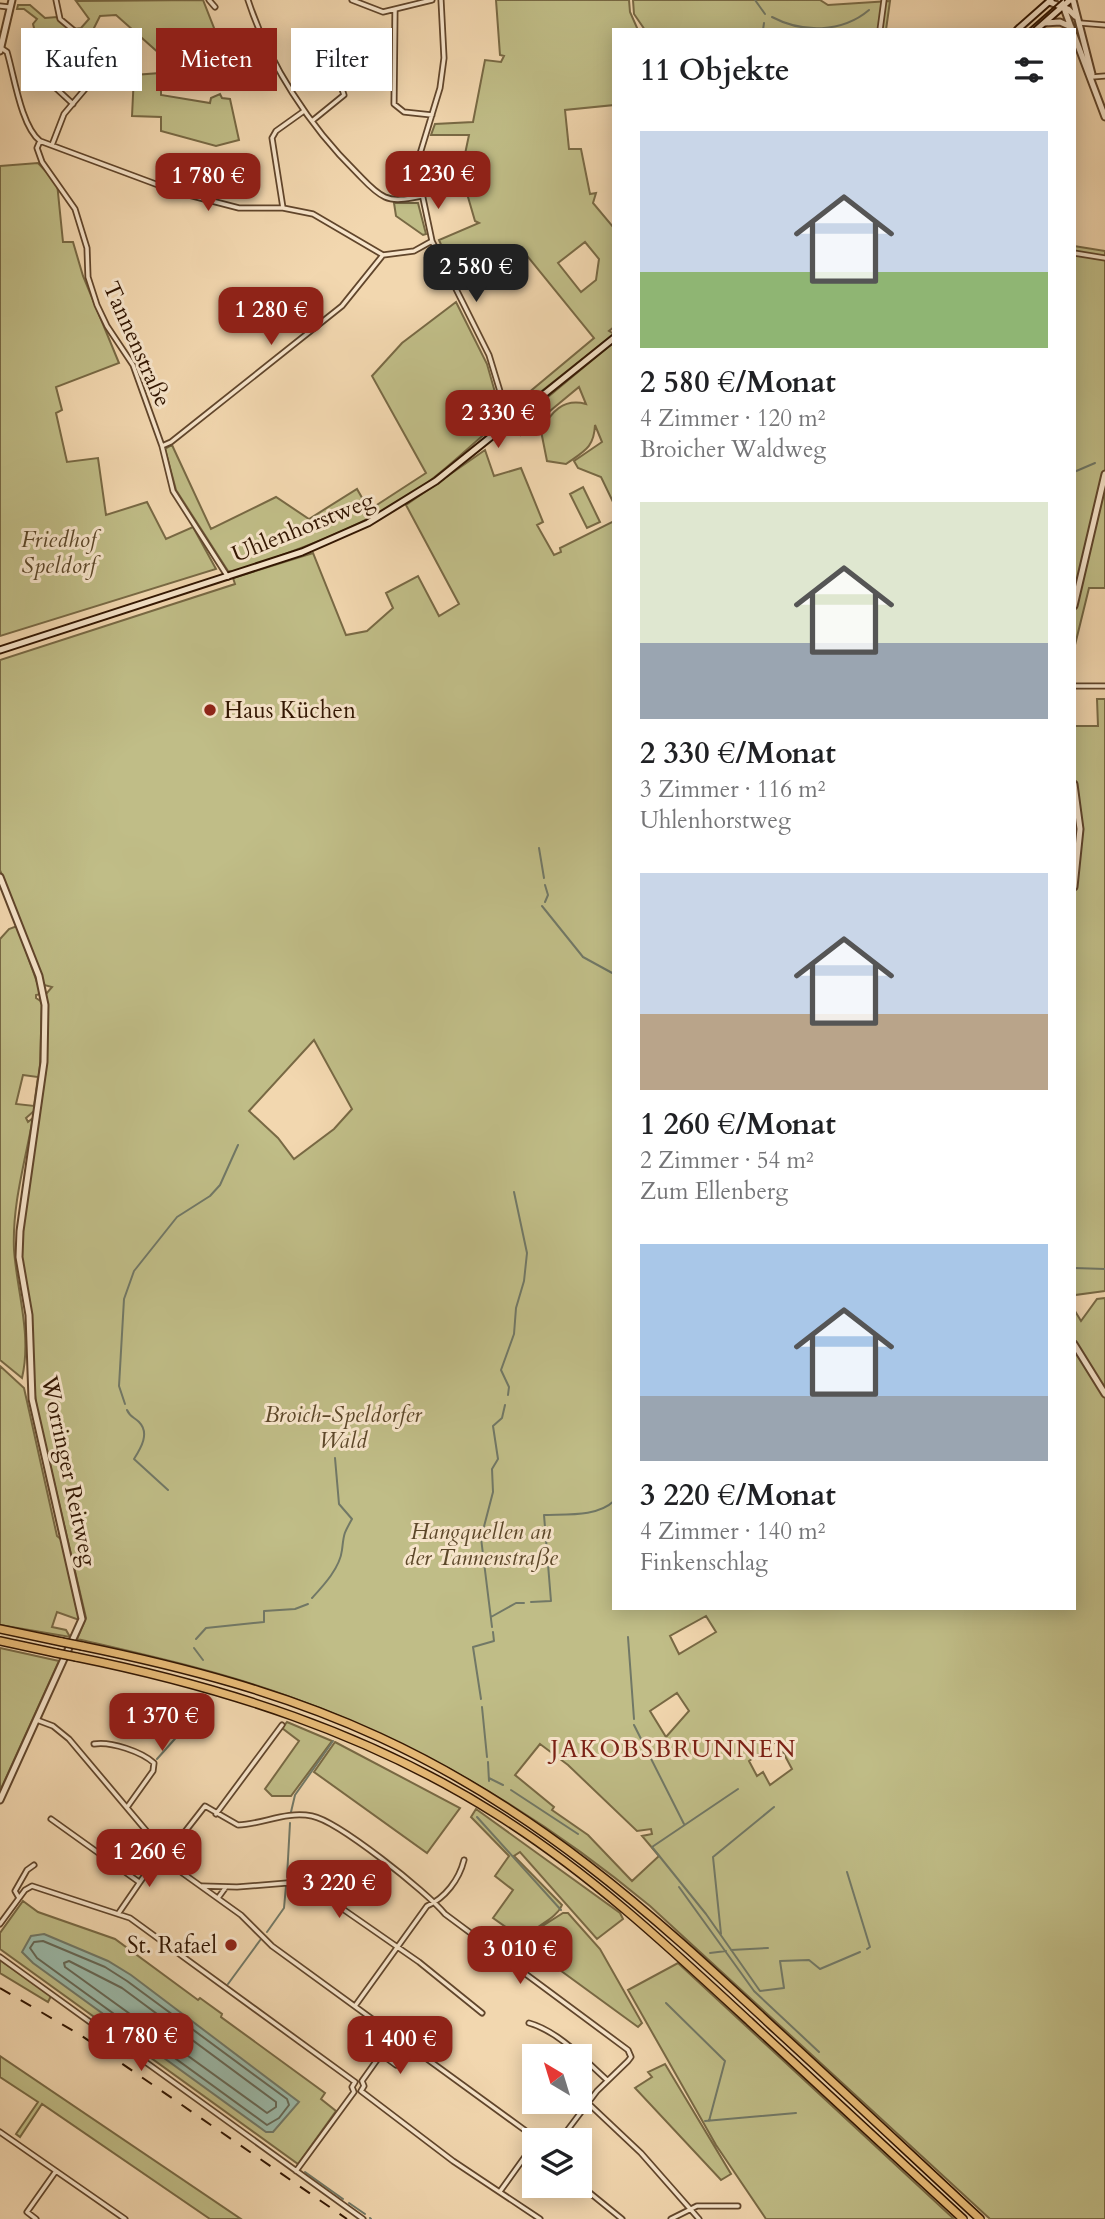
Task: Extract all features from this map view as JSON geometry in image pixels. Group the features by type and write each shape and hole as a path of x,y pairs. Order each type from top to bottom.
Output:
{"highway":[{"path":"0,1629 185,1668 292,1702 378,1737 500,1802 635,1900 980,2219"},
{"path":"0,1642 182,1680 285,1712 372,1748 495,1813 627,1909 962,2219"}],"street":[{"path":"1,49 12,0"},
{"path":"56,0 60,19 71,28"},
{"path":"209,0 215,7"},
{"path":"248,0 272,56 312,121 376,192 394,200 422,196"},
{"path":"352,0 377,11 395,10 432,0"},
{"path":"441,0 444,58 432,115 419,157 422,196 432,242 489,355 510,423"},
{"path":"880,28 884,0"},
{"path":"1019,28 1050,1 1062,3 1071,0 1091,60 1092,77"},
{"path":"1039,28 1062,3"},
{"path":"1062,3 1075,16"},
{"path":"1062,3 1072,28"},
{"path":"0,6 11,8"},
{"path":"395,10 394,104 404,112 432,115"},
{"path":"1045,23 1060,22 1072,28"},
{"path":"1078,23 1105,25"},
{"path":"1076,40 1105,117"},
{"name":"Tannenstraße","path":"1,49 7,52 32,131 40,141 37,148 41,162 75,209 87,248 88,276 97,305 107,326 133,365 162,446 173,491 228,577"},
{"path":"1092,77 1105,76"},
{"path":"59,91 73,104"},
{"path":"52,145 64,114 84,91"},
{"path":"312,121 344,95 343,91"},
{"path":"283,208 272,138 276,131 304,111"},
{"path":"40,141 177,192 239,208 283,208 313,214 383,255 414,251 432,242"},
{"path":"1076,253 1105,258"},
{"path":"162,446 171,442 342,306 383,255"},
{"name":"Uhlenhorstweg","path":"0,650 302,552 368,523 436,481 612,340"},
{"path":"1076,597 1105,474"},
{"path":"1076,686 1105,686"},
{"path":"1076,799 1080,829 1076,868"},
{"name":"Worringer Reitweg","path":"0,877 39,976 45,1004 44,1062 20,1231 19,1257 29,1315 32,1399 82,1619 35,1719"},
{"path":"1076,1347 1105,1394"},
{"path":"0,1800 35,1719 62,1732 128,1806 181,1872 241,1915 272,1945 522,2128"},
{"path":"216,1814 282,1724"},
{"path":"94,1744 103,1743 146,1757 154,1763 153,1772 128,1806"},
{"path":"118,1914 139,1882 205,1806 238,1825 291,1814 324,1820 435,1902 444,1914 628,2050 631,2057 592,2098"},
{"path":"51,1819 139,1882"},
{"path":"355,2006 427,1906 441,1899 461,1871 464,1860"},
{"path":"19,1898 15,1891 34,1865"},
{"path":"201,1886 286,1883 314,1889 398,1947 482,2012"},
{"path":"0,1924 19,1898 32,1886 130,1918 355,2082 362,2081 395,2035"},
{"path":"218,1898 226,1887"},
{"path":"0,1956 363,2219"},
{"path":"529,2023 539,2026 567,2046 607,2080"},
{"path":"380,2025 366,2043 396,2065 410,2045"},
{"path":"361,2091 364,2086 362,2081"},
{"path":"354,2092 352,2087 355,2082"},
{"path":"296,2171 354,2092 361,2091 453,2161 540,2219"},
{"path":"592,2107 641,2153 699,2219"},
{"path":"569,2128 580,2114"},
{"path":"0,2132 125,2219"},
{"path":"500,2191 522,2160"},
{"path":"36,2219 27,2212 56,2171"},
{"path":"592,2195 622,2219"},
{"path":"671,2219 689,2208 708,2204 738,2206"}],"green space":[{"path":"203,0 214,28 156,28 156,51 142,38 142,28 131,28 116,15 100,16 94,28 81,28 89,19 76,1"},
{"path":"496,0 629,0 630,12 637,28 612,28 612,105 565,110 569,149 581,149 590,194 596,193 593,203 612,226 612,329 609,331 612,336 514,413 509,409 594,338 524,252 458,284 439,240 479,223 475,221 461,173 469,135 431,135 435,124 473,122 485,60 501,62 504,56 500,55","holes":["585,242 599,259 596,280 581,292 558,263"]},
{"path":"633,0 820,0 828,5 890,1 886,28 644,28 634,14"},
{"path":"18,5 30,5 45,18 57,17 69,28 34,28 33,24 37,19 24,9 17,9"},
{"path":"156,73 156,91 161,91 161,95 210,103 211,98 220,94 222,98 230,99 239,140 216,146 161,131 161,117 132,116 133,91 142,91 142,74"},
{"name":"Friedhof Speldorf","path":"38,163 57,183 63,242 73,242 83,276 119,363 56,387 62,410 56,413 67,462 98,458 106,515 147,502 166,539 193,527 216,569 0,636 0,166"},
{"path":"394,203 418,203 426,234 423,235 396,216"},
{"path":"1076,246 1105,251 1105,588 1089,588 1076,641"},
{"path":"456,302 487,364 502,417 499,422 438,475 395,504 351,527 305,546 234,572 228,571 176,490 165,449 172,445 211,529 276,497 309,519 357,489 369,510 426,473 372,376 402,343"},
{"path":"612,344 612,500 601,477 578,468 574,461 602,442 595,425 593,439 578,456 566,464 547,461 541,431 549,418 564,405 586,404 579,387 521,435 518,428 527,421 524,417"},
{"name":"Broich-Speldorfer Wald","path":"485,450 494,476 521,468 543,522 537,525 554,555 561,552 560,548 612,522 612,1610 1076,1610 1076,1313 1081,1321 1097,1299 1105,1298 1105,2219 990,2219 650,1906 609,1873 525,1814 435,1761 342,1717 267,1689 213,1672 77,1639 86,1618 37,1410 32,1373 31,1313 21,1259 22,1230 46,1069 46,994 52,987 44,985 0,870 0,660 235,584 233,578 313,553 346,635 367,631 393,608 386,593 418,576 439,616 459,604 406,505","holes":["314,1040 352,1109 334,1129 294,1159 278,1138 249,1111","706,1616 716,1632 679,1654 670,1636","677,1693 689,1711 666,1737 650,1711","777,1741 792,1769 770,1785 763,1772 757,1776 749,1761","540,1744 568,1765 637,1831 651,1829 652,1834 642,1836 659,1856 632,1881 588,1835 552,1810 554,1807 515,1775"]},
{"path":"583,487 600,522 587,528 570,494"},
{"path":"1097,699 1105,699 1105,1291 1076,1295 1076,726 1098,726"},
{"path":"17,926 41,994 36,995 36,998 42,1002 40,1066 34,1111 26,1118 28,1122 33,1118 17,1200 14,1233 25,1330 22,1378 0,1360 0,939 9,929","holes":["23,1075 38,1077 34,1106 16,1104"]},
{"path":"0,1366 24,1388 57,1536 63,1541 82,1621 57,1612 52,1627 66,1630 70,1637 0,1625"},
{"path":"0,1648 59,1661 0,1791"},
{"path":"287,1722 332,1741 291,1796 272,1796 265,1789 299,1741 282,1728"},
{"path":"335,1742 460,1808 427,1853 314,1772"},
{"path":"476,1809 620,1913 623,1919 597,1939 520,1852 514,1856 562,1905 555,1915 524,1940 493,1918 513,1890 495,1876 509,1856 471,1817"},
{"path":"23,1901 38,1912 115,1939 198,2000 200,1998 222,2014 221,2017 325,2093 321,2099 336,2111 298,2164 0,1949 0,1933"},
{"path":"563,1913 568,1913 600,1949 642,2023 638,2027 527,1946 541,1927"},
{"path":"0,1960 51,1996 48,2002 0,1973"},
{"path":"678,1963 954,2219 766,2219 716,2145 628,1990"},
{"path":"0,2056 241,2219 210,2219 42,2104 20,2137 16,2134 38,2102 0,2077"},
{"path":"665,2064 731,2174 721,2180 635,2088 652,2077 648,2072"}],"water":[{"path":"44,1934 108,1961 131,1975 299,2102 273,2132 266,2132 33,1963 22,1952 31,1936"}],"waterway":[{"path":"755,0 765,14"},
{"path":"772,17 796,26 822,28 847,23 869,10"},
{"path":"763,28 764,23"},
{"path":"1076,471 1095,463"},
{"path":"539,848 544,878"},
{"path":"545,885 548,895 545,902"},
{"path":"542,906 583,957 612,973"},
{"path":"125,1404 119,1386 124,1299 134,1271 177,1217 210,1196 220,1185 238,1145"},
{"path":"508,1395 509,1387 501,1370 514,1334 516,1308 524,1281 527,1253 514,1192"},
{"path":"1076,1268 1105,1269"},
{"path":"492,1627 481,1538 493,1492 492,1469 498,1459 493,1426 502,1418 505,1405"},
{"path":"127,1410 144,1431 142,1445 134,1459 168,1490"},
{"path":"312,1598 338,1563 344,1534 352,1519 339,1504 335,1458"},
{"path":"531,1602 551,1601 544,1515 590,1512 612,1502"},
{"path":"491,1617 516,1603 524,1603"},
{"path":"196,1639 206,1628 264,1622 264,1611 295,1609 308,1604"},
{"path":"481,1699 473,1647 494,1641 493,1632"},
{"path":"628,1637 634,1719"},
{"path":"194,1648 203,1660"},
{"path":"188,1728 198,1697"},
{"path":"482,1707 487,1757"},
{"path":"634,1725 684,1824"},
{"path":"157,1759 181,1732"},
{"path":"291,1812 295,1795 333,1741"},
{"path":"488,1762 489,1781"},
{"path":"489,1778 503,1785"},
{"path":"738,1789 652,1847 706,1914 760,1991 784,1988 780,1961 809,1960 820,1969 860,1952"},
{"path":"511,1790 578,1834"},
{"path":"721,1934 713,1857 774,1807"},
{"path":"477,1817 561,1910"},
{"path":"287,1877 290,1823"},
{"path":"847,1872 870,1947 867,1949"},
{"path":"267,1932 284,1908 286,1886"},
{"path":"679,1887 754,1991 819,2052"},
{"path":"228,1984 261,1939"},
{"path":"731,1950 768,1948"},
{"path":"710,1953 726,1951"},
{"path":"666,2003 725,2061 709,2121"},
{"path":"705,2121 796,2113"},
{"path":"305,2172 343,2199"},
{"path":"349,2203 365,2214"}],"tram line":[{"path":"1030,28 1062,0"}],"railway":[{"path":"0,1988 82,2036 347,2219"}],"place":[{"name":"Haus Küchen","path":"210,710"},
{"name":"St. Rafael","path":"231,1945"}],"district":[{"name":"JAKOBSBRUNNEN","path":"674,1749"}],"park label":[{"name":"Hangquellen an der Tannenstraße","path":"481,1544"}]}
